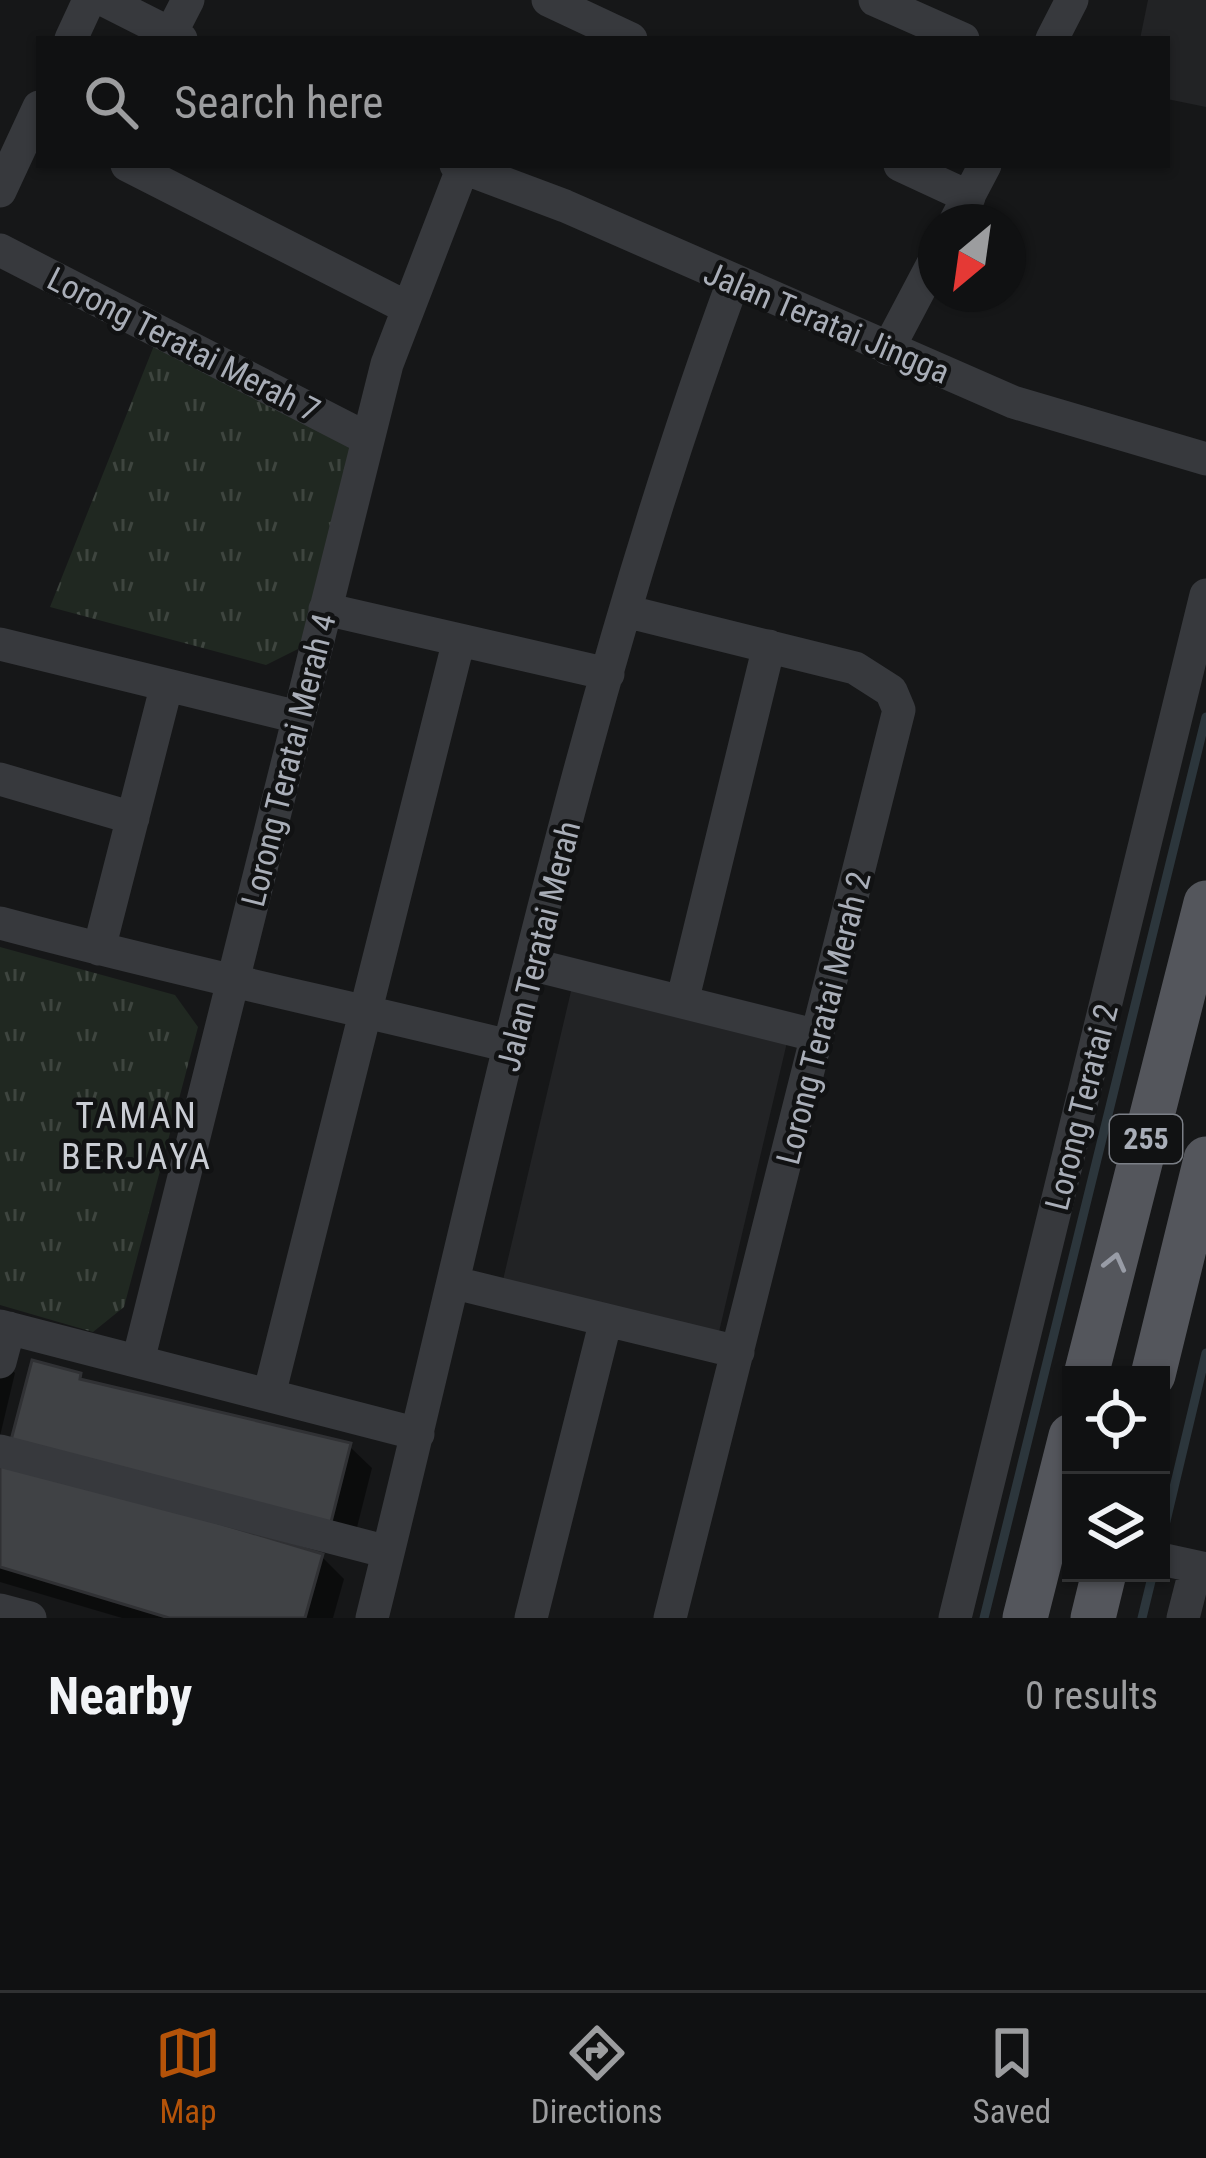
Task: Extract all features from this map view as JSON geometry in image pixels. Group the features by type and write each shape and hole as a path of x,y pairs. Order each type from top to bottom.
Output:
{"main road":[{"name":"255","path":"1088,1366 1206,903"},
{"name":"255","path":"1155,1366 1206,1159"},
{"path":"1025,1618 1062,1472"},
{"path":"1093,1618 1102,1582"}],"street":[{"path":"72,36 89,0"},
{"path":"104,0 176,36 188,0"},
{"path":"548,0 625,36"},
{"path":"875,0 956,36"},
{"path":"1054,36 1072,0"},
{"path":"0,191 36,117"},
{"path":"133,168 404,306"},
{"name":"Lorong Teratai Merah 4","path":"138,1361 368,439 404,306 458,168"},
{"name":"Jalan Teratai Jingga","path":"464,168 1012,402 1206,459"},
{"path":"904,168 955,204"},
{"path":"965,204 983,168"},
{"name":"Lorong Teratai Merah 7","path":"0,250 368,439"},
{"name":"Jalan Teratai Merah","path":"372,1618 625,610 669,455 733,282"},
{"path":"888,349 918,292"},
{"name":"Lorong Teratai 2","path":"955,1618 1206,595"},
{"path":"325,609 608,674"},
{"name":"Lorong Teratai Merah 2","path":"625,610 876,676 891,691 899,710 670,1618"},
{"path":"269,1395 459,640"},
{"path":"0,644 298,717"},
{"path":"682,1002 769,646"},
{"path":"99,950 166,688"},
{"path":"0,779 133,818"},
{"path":"0,922 99,950 514,1047"},
{"path":"533,965 818,1036"},
{"path":"455,1283 738,1352"},
{"path":"531,1618 605,1320"},
{"path":"0,1362 4,1327 418,1434"},
{"path":"0,1451 388,1552"},
{"path":"1184,1564 1188,1617"},
{"path":"0,1610 30,1618"}],"shaded area":[{"path":"1148,0 1206,0 1206,107 1170,100 1170,36 1141,36"},
{"path":"572,987 788,1038 719,1332 503,1280"}],"green space":[{"path":"157,338 352,441 304,646 266,665 50,607"},
{"path":"0,947 175,995 198,1027 124,1307 93,1332 0,1305"}],"building":[{"path":"32,1360 81,1373 80,1379 351,1443 330,1526 10,1444"},
{"path":"0,1458 323,1554 305,1618 169,1618 0,1567"}],"waterway":[{"path":"984,1618 1206,717"},
{"path":"1170,1504 1206,1353"},
{"path":"1142,1618 1151,1582"}],"district":[{"name":"TAMAN BERJAYA","path":"137,1136"}]}
